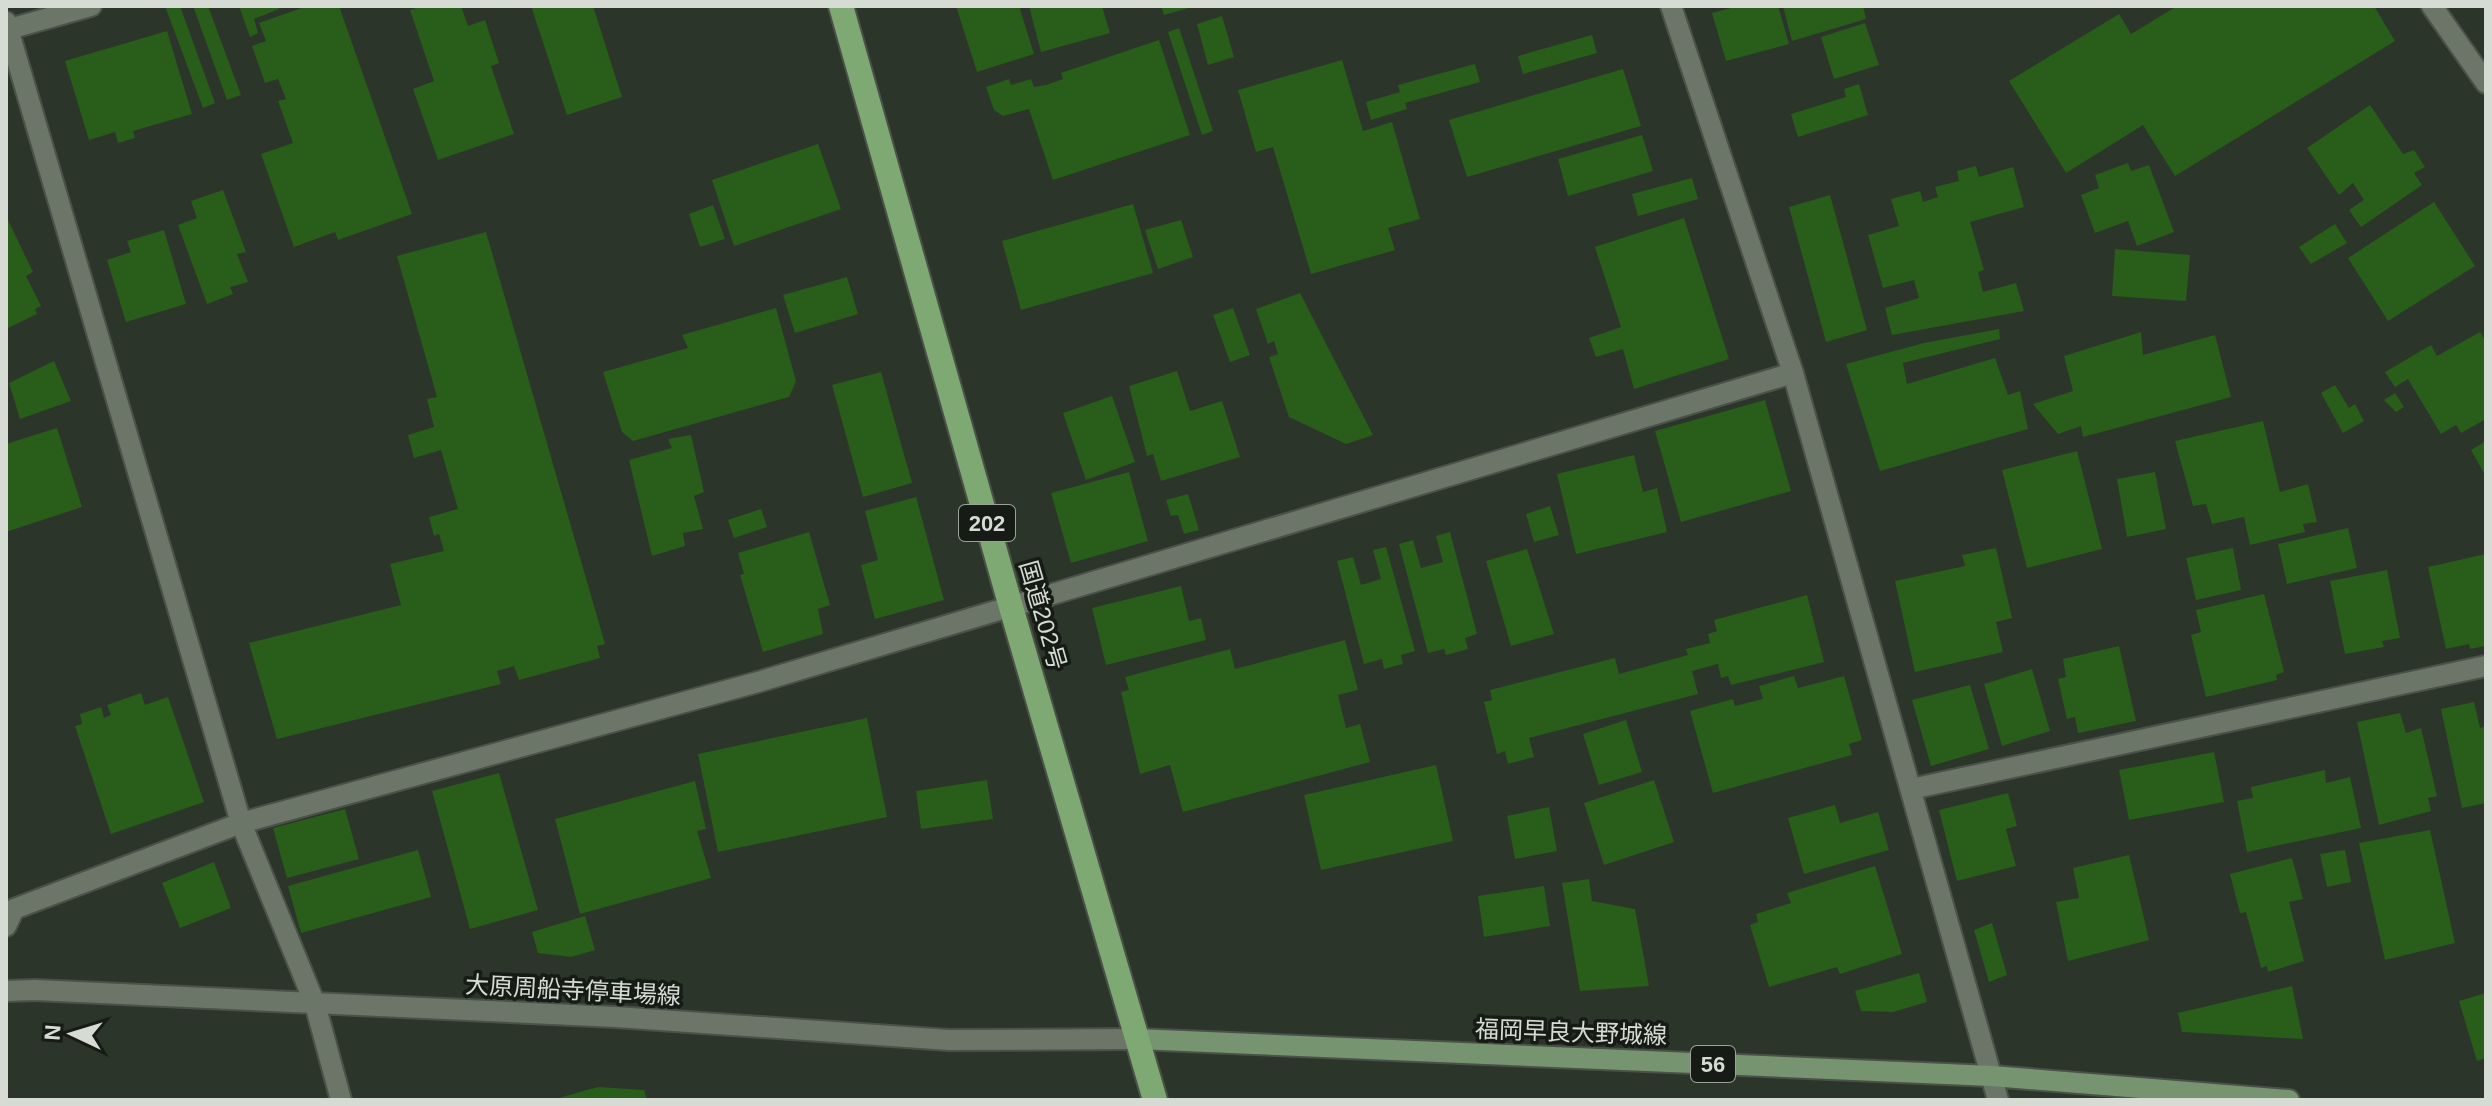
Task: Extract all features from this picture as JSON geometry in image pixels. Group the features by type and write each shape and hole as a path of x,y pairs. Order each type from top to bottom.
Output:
{"highway":[{"name":"国道202号","path":"841,6 1011,607 1155,1100"}],"main road":[{"name":"福岡早良大野城線","path":"1137,1039 1992,1076 2289,1100"}],"street":[{"path":"91,6 7,27 241,823 315,1004 341,1100"},
{"path":"1671,6 1793,373 1998,1100"},
{"path":"2432,6 2486,83"},
{"path":"6,926 14,909 241,823 758,682 1793,373"},
{"path":"1911,789 2486,666"},
{"name":"大原周船寺停車場線","path":"6,991 616,1017 949,1040 1137,1039"}],"building":[{"path":"165,6 180,6 215,103 203,108"},
{"path":"193,6 208,6 241,95 227,100"},
{"path":"239,6 278,6 279,9 254,19 258,33 250,37"},
{"path":"307,6 339,6 412,214 338,240 335,232 294,247 261,154 293,143 278,101 286,99 278,79 265,83 252,46 266,41 259,23"},
{"path":"422,6 461,6 468,26 485,20 499,63 491,66 514,134 438,160 413,89 434,81 410,10"},
{"path":"531,6 593,6 622,97 567,115"},
{"path":"956,6 1019,6 1034,54 977,72"},
{"path":"1029,6 1102,6 1110,33 1041,52"},
{"path":"1161,6 1192,6 1192,7 1164,15"},
{"path":"1738,6 1778,6 1789,44 1726,61 1712,13"},
{"path":"1783,6 1863,6 1866,19 1792,41"},
{"path":"2177,6 2374,6 2395,41 2175,176 2143,125 2066,173 2009,81 2119,14 2131,34"},
{"path":"1222,16 1234,57 1208,65 1197,24"},
{"path":"1865,23 1879,65 1834,79 1821,37"},
{"path":"1179,28 1213,131 1202,135 1168,32"},
{"path":"167,31 192,114 133,131 135,138 118,143 115,132 89,140 65,61"},
{"path":"1592,35 1597,53 1523,74 1518,56"},
{"path":"1159,40 1190,135 1053,180 1029,109 1003,116 994,110 986,87 1009,79 1011,85 1031,79 1034,87 1046,85 1063,79 1061,73"},
{"path":"1342,60 1363,131 1392,122 1420,219 1388,228 1395,250 1311,274 1273,147 1256,152 1238,90"},
{"path":"1475,64 1480,82 1405,103 1407,109 1371,120 1366,102 1400,92 1398,85"},
{"path":"1623,69 1641,126 1467,177 1449,120"},
{"path":"1859,84 1868,115 1798,137 1791,114 1846,97 1844,89"},
{"path":"2370,105 2403,154 2414,150 2425,167 2414,173 2422,185 2361,227 2349,210 2364,200 2353,183 2339,195 2307,148"},
{"path":"1642,135 1653,171 1568,196 1558,159"},
{"path":"818,144 841,209 734,246 712,180"},
{"path":"2128,163 2131,171 2149,165 2174,232 2137,246 2128,221 2095,233 2081,195 2099,188 2095,175"},
{"path":"1976,166 1979,177 2013,167 2024,207 1970,222 1984,270 1978,272 1983,292 2016,283 2024,311 1892,335 1885,308 1919,298 1914,280 1883,288 1868,235 1899,226 1891,199 1920,191 1923,202 1938,197 1935,187 1959,181 1957,171"},
{"path":"1692,178 1698,199 1638,216 1632,194"},
{"path":"223,190 246,252 237,254 248,282 230,287 233,294 207,304 178,225 197,218 191,201"},
{"path":"1830,195 1867,330 1826,342 1789,207"},
{"path":"2434,202 2475,266 2388,321 2348,258"},
{"path":"1133,204 1153,273 1021,310 1002,241"},
{"path":"713,205 725,239 700,247 689,214"},
{"path":"6,216 33,272 26,276 41,306 35,309 37,314 6,329"},
{"path":"1684,218 1729,359 1634,389 1623,349 1596,357 1589,338 1621,327 1595,247"},
{"path":"1181,220 1193,257 1158,269 1145,230"},
{"path":"2335,224 2347,243 2311,264 2299,247"},
{"path":"164,230 186,304 126,322 107,260 131,252 127,241"},
{"path":"486,232 605,644 597,646 600,658 519,680 514,666 497,671 501,684 277,739 249,643 401,605 390,564 444,551 439,534 434,536 429,517 458,509 441,450 414,458 408,435 434,427 427,399 437,397 397,256"},
{"path":"2115,249 2190,255 2186,301 2112,296"},
{"path":"847,277 858,314 795,333 783,295"},
{"path":"1300,293 1373,435 1346,444 1289,417 1269,357 1278,354 1274,341 1268,344 1256,309"},
{"path":"776,308 796,381 789,397 633,441 622,432 603,372 688,348 682,335"},
{"path":"1233,308 1250,355 1230,362 1213,315"},
{"path":"1999,329 2000,339 1903,363 1907,384 1995,358 2008,395 2020,391 2028,429 1880,471 1846,364 1924,343"},
{"path":"2141,332 2143,355 2215,335 2231,397 2083,437 2081,426 2058,434 2033,404 2073,391 2064,356"},
{"path":"2480,332 2486,342 2486,419 2461,433 2456,425 2441,434 2408,379 2395,387 2385,372 2431,345 2437,356"},
{"path":"54,361 71,401 20,419 9,383"},
{"path":"1177,371 1190,411 1222,401 1240,457 1161,481 1153,454 1147,456 1129,386"},
{"path":"881,372 912,483 863,497 832,385"},
{"path":"2335,385 2349,408 2355,404 2364,421 2343,433 2321,393"},
{"path":"2395,393 2404,407 2396,412 2384,400"},
{"path":"1112,396 1135,462 1086,480 1063,413"},
{"path":"1765,400 1791,491 1681,522 1655,431"},
{"path":"2263,421 2280,492 2308,484 2317,522 2303,524 2305,532 2250,545 2244,517 2212,524 2206,504 2193,506 2175,441"},
{"path":"57,428 82,507 6,532 6,444"},
{"path":"691,435 704,492 694,496 703,529 683,533 685,546 652,556 629,460 672,448 668,439"},
{"path":"2486,441 2486,477 2471,450"},
{"path":"2077,451 2102,549 2027,568 2002,470"},
{"path":"1634,455 1643,492 1657,488 1667,532 1576,554 1557,474"},
{"path":"1129,472 1148,541 1071,563 1051,493"},
{"path":"2155,472 2166,529 2127,537 2117,479"},
{"path":"1188,494 1199,530 1184,534 1178,515 1171,516 1166,500"},
{"path":"916,497 944,600 875,619 861,565 878,560 865,511"},
{"path":"1550,506 1559,535 1534,542 1526,514"},
{"path":"761,509 767,527 734,538 728,520"},
{"path":"2348,528 2357,568 2287,584 2278,544"},
{"path":"809,532 830,605 818,609 823,634 763,652 740,575 744,574 738,553"},
{"path":"1450,532 1477,634 1465,638 1468,649 1446,655 1444,649 1428,653 1399,544 1413,540 1421,568 1443,562 1436,536"},
{"path":"1386,547 1415,651 1401,655 1403,664 1384,669 1382,659 1364,664 1337,561 1353,557 1361,585 1381,579 1373,550"},
{"path":"1996,548 2012,618 1996,622 2003,652 1915,672 1895,581 1965,566 1962,555"},
{"path":"2233,548 2241,590 2196,600 2186,558"},
{"path":"1527,549 1554,634 1511,646 1486,561"},
{"path":"2486,554 2486,646 2470,649 2469,644 2446,649 2428,567"},
{"path":"2387,570 2400,638 2382,641 2384,647 2345,654 2330,581"},
{"path":"1181,586 1189,621 1201,618 1206,640 1106,665 1092,608"},
{"path":"2264,594 2284,672 2276,675 2277,680 2206,697 2191,635 2201,632 2196,610"},
{"path":"1807,595 1824,662 1731,685 1728,676 1721,678 1718,664 1692,671 1698,694 1529,738 1534,757 1508,764 1505,751 1497,754 1484,702 1492,700 1490,690 1615,658 1619,674 1688,655 1686,649 1710,643 1708,634 1717,631 1714,620"},
{"path":"1345,640 1358,690 1338,695 1346,728 1360,724 1370,762 1183,812 1170,765 1140,774 1121,692 1129,690 1125,677 1230,649 1235,669"},
{"path":"2119,646 2136,721 2078,733 2075,717 2067,719 2058,679 2066,677 2063,659"},
{"path":"2032,669 2050,731 2002,746 1984,684"},
{"path":"1794,676 1798,688 1844,676 1862,740 1849,744 1852,755 1713,793 1690,711 1733,699 1735,706 1763,699 1759,686"},
{"path":"1970,685 1989,749 1931,766 1912,700"},
{"path":"141,693 145,705 168,697 204,802 111,834 75,726 82,724 80,714 101,707 104,718 111,715 107,705"},
{"path":"2474,702 2480,728 2486,726 2486,803 2462,808 2441,709"},
{"path":"2400,713 2406,733 2421,728 2437,796 2428,798 2431,811 2379,825 2357,722"},
{"path":"867,718 887,817 718,852 698,754"},
{"path":"1626,720 1642,772 1599,785 1583,734"},
{"path":"2214,752 2224,802 2129,820 2119,770"},
{"path":"1436,765 1453,841 1321,870 1304,795"},
{"path":"2325,770 2326,783 2350,777 2361,828 2247,852 2237,801 2253,798 2251,787"},
{"path":"499,773 538,910 470,929 432,791"},
{"path":"987,780 993,819 921,829 916,791"},
{"path":"1654,780 1674,842 1604,865 1584,803"},
{"path":"695,781 706,829 697,831 711,878 580,914 555,819"},
{"path":"2008,793 2017,826 2006,829 2016,866 1957,881 1939,810"},
{"path":"1835,805 1840,823 1878,812 1889,850 1804,874 1788,818"},
{"path":"1549,807 1557,851 1515,859 1507,816"},
{"path":"345,809 359,859 287,878 273,828"},
{"path":"2430,830 2455,943 2385,960 2359,843"},
{"path":"418,850 431,897 301,933 288,886"},
{"path":"2345,850 2351,882 2327,887 2320,854"},
{"path":"2129,855 2149,940 2068,961 2056,902 2079,898 2073,868"},
{"path":"2292,858 2303,899 2289,902 2304,961 2268,972 2267,966 2261,968 2246,912 2240,913 2230,874"},
{"path":"214,862 231,908 180,928 162,883"},
{"path":"1875,866 1902,954 1840,974 1837,967 1769,987 1750,925 1758,922 1756,914 1791,903 1787,893"},
{"path":"1589,879 1592,901 1635,909 1649,986 1580,991 1562,883"},
{"path":"1544,886 1550,926 1484,937 1478,896"},
{"path":"585,916 595,950 571,957 538,953 532,932"},
{"path":"1992,923 2007,975 1989,982 1974,930"},
{"path":"1919,973 1927,1002 1893,1012 1861,1011 1855,991"},
{"path":"2292,986 2303,1039 2182,1032 2178,1013"},
{"path":"2486,993 2486,1058 2477,1061 2459,1001"},
{"path":"598,1087 644,1090 647,1100 551,1100"}]}
